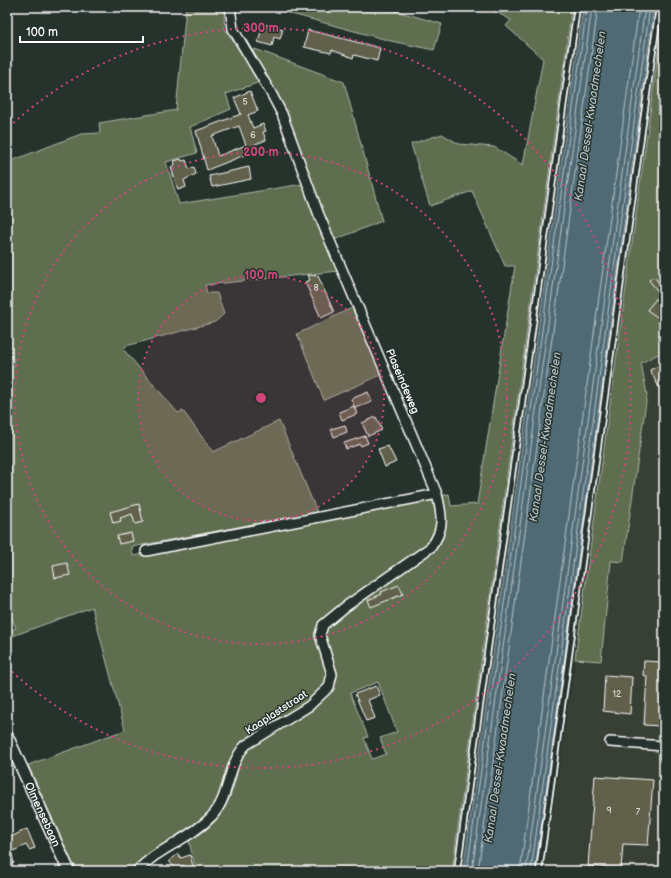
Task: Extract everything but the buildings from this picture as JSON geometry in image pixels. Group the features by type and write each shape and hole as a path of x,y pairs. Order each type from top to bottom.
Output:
{"street":[{"name":"Plaseindeweg","path":"230,7 233,29 282,114 319,215 437,494"},
{"path":"146,551 437,494"},
{"name":"Kaaplaststraat","path":"137,871 149,859 211,817 223,801 239,752 246,745 309,706 329,687 332,674 320,635 323,625 345,607 430,547 439,537 442,519 437,494"},
{"name":"Olmensebaan","path":"7,736 69,871"},
{"path":"610,742 664,746"}],"lane":[{"path":"457,871 577,7"},
{"path":"539,871 659,7"}],"shaded area":[{"path":"664,351 664,871 544,871 575,659 601,661 611,561 623,561 647,395 641,363"}],"green space":[{"path":"186,7 226,7 224,18 225,29 260,82 226,94 231,109 190,127 197,153 166,162 179,204 303,184 339,271 205,285 207,293 217,293 224,314 215,322 126,346 123,349 178,413 183,411 213,452 279,421 317,512 132,547 133,556 193,546 449,494 451,506 477,504 515,266 505,266 472,191 430,206 411,144 442,134 459,144 494,147 523,165 543,59 506,26 511,20 486,7 572,7 452,871 196,871 189,841 211,825 219,817 230,797 240,760 210,815 133,871 76,871 28,765 125,730 92,607 7,638 7,632 16,628 7,608 7,370 15,365 7,344 7,158 11,161 81,134 100,133 99,123 176,110","holes":["378,682 397,732 380,738 386,754 372,759 364,738 368,737 350,693"]},
{"path":"266,7 382,7 442,24 434,50 391,41"},
{"path":"664,10 664,351 641,363 647,395 623,562 611,561 601,661 575,659"},
{"path":"255,49 344,82 382,221 334,240 277,93 252,55 251,52"},
{"path":"352,308 381,375 324,400 297,334"}],"water":[{"name":"Kanaal Dessel-Kwaadmechelen","path":"583,7 654,7 535,871 463,871"}]}
